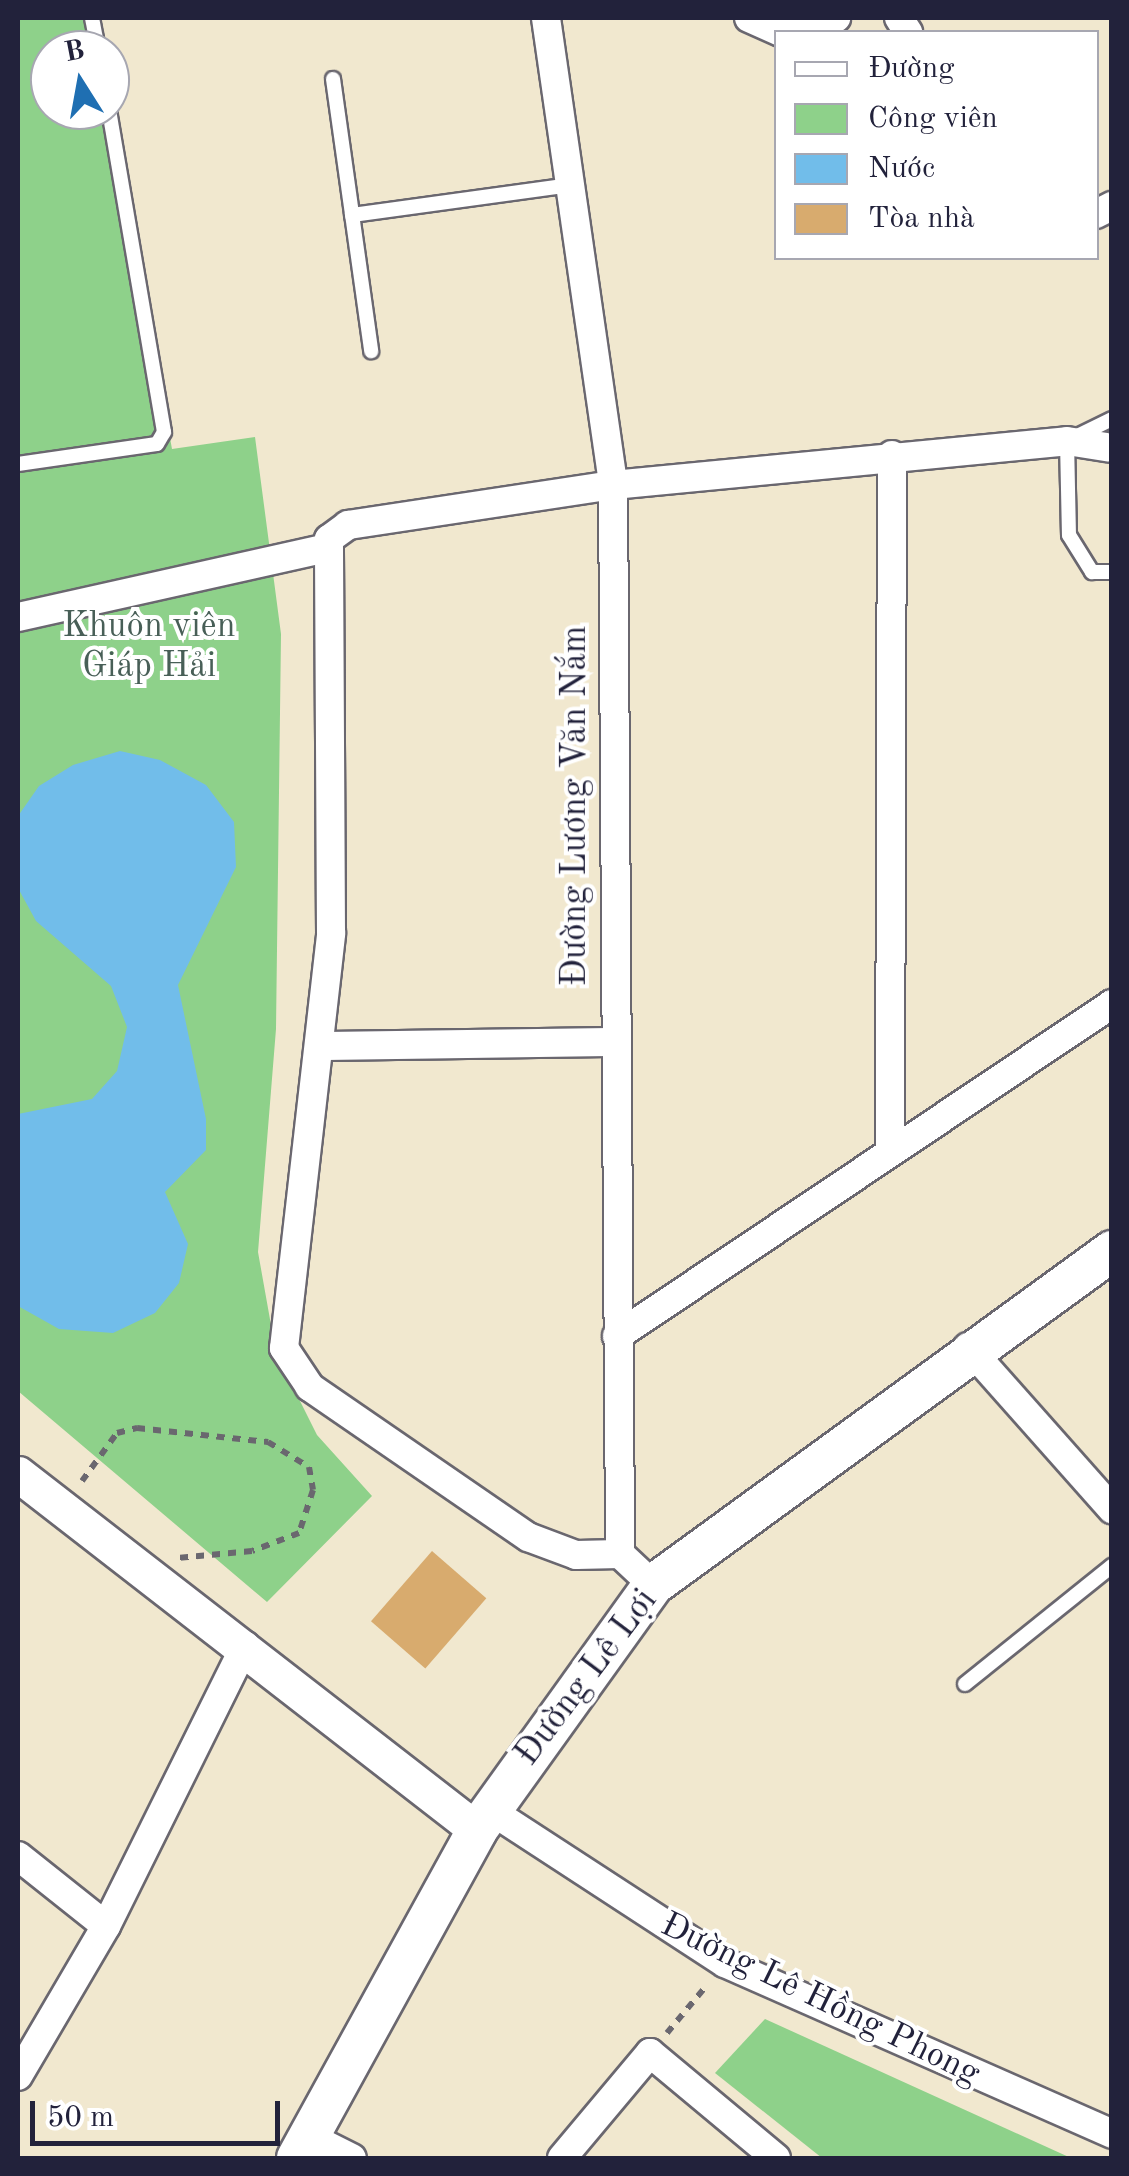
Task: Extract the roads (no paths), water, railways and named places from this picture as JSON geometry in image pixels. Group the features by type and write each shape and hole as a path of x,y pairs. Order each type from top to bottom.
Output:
{"main road":[{"name":"Đường Lê Lợi","path":"303,2147 484,1820 653,1585 968,1347 1112,1251"}],"street":[{"name":"Đường Lương Văn Nắm","path":"546,18 612,485 620,1554"},
{"path":"749,18 776,30"},
{"path":"789,30 836,18"},
{"path":"18,617 327,548 348,525 612,485 892,455 1067,441 1112,448"},
{"path":"890,1150 892,455"},
{"path":"327,548 322,1046 282,1306 294,1371 528,1536 576,1555 620,1554 653,1585"},
{"path":"617,1336 1112,1004"},
{"path":"322,1046 614,1042"},
{"path":"968,1347 1112,1509"},
{"name":"Đường Lê Hồng Phong","path":"18,1474 484,1820 725,1963 1112,2134"},
{"path":"18,2076 106,1926 246,1646"},
{"path":"18,1856 106,1926"},
{"path":"562,2158 650,2053 776,2158"},
{"path":"303,2147 352,2158"}],"lane":[{"path":"333,79 371,351"},
{"path":"18,464 156,444 164,432 111,130"},
{"path":"352,215 572,185"},
{"path":"1112,419 1067,441 1069,535 1092,572 1112,572"},
{"path":"965,1684 1112,1566"}],"water":[{"path":"120,751 160,760 206,785 234,822 236,867 178,985 206,1119 206,1150 165,1192 188,1244 179,1283 155,1313 113,1333 59,1329 18,1306 18,1114 92,1099 117,1071 127,1027 111,986 36,921 18,888 18,816 39,786 73,765"}],"park label":[{"name":"Khuôn viên Giáp Hải","path":"149,647"}]}
